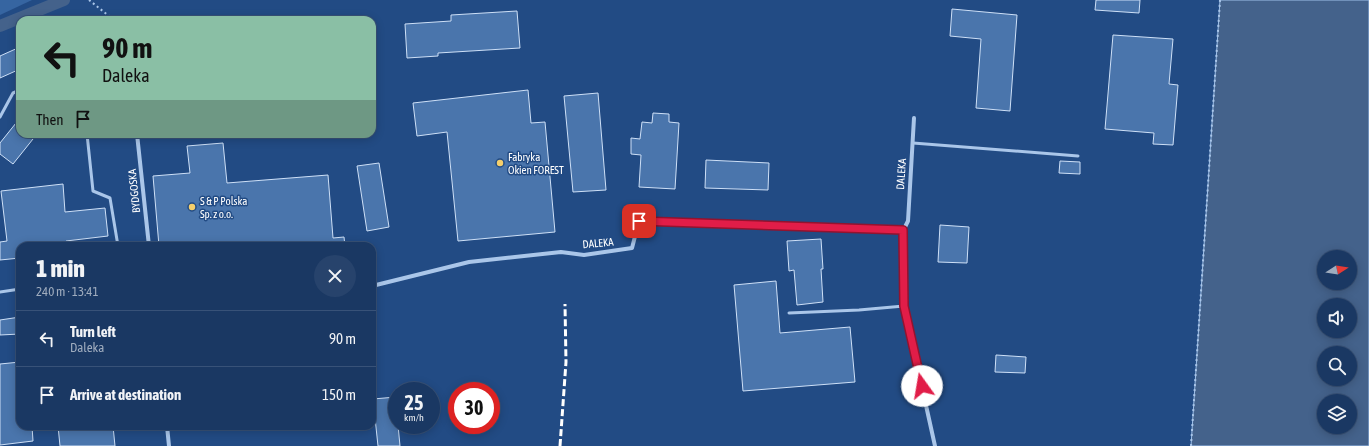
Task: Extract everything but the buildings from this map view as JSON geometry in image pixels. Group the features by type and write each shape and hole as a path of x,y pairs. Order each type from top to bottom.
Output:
{"street":[{"name":"DALEKA","path":"914,118 908,221 903,230 904,306 935,446"},
{"name":"BYDGOSKA","path":"138,138 149,242"},
{"name":"DALEKA","path":"376,285 469,262 561,252 584,254 632,248 639,221 903,230"},
{"path":"167,430 169,446"}],"lane":[{"path":"0,117 13,94 16,92"},
{"path":"87,138 93,191 110,198 117,242"},
{"path":"913,143 1078,156"},
{"path":"0,292 16,290"},
{"path":"789,313 859,310 904,306"}],"path":[{"path":"89,0 109,16"},
{"path":"1191,446 1220,0"}],"shaded area":[{"path":"0,0 32,0 0,15"},
{"path":"1220,0 1369,0 1369,446 1191,446"}],"waterway":[{"path":"25,16 64,0"},
{"path":"0,26 16,20"}],"railway":[{"path":"560,446 566,362 565,304"}],"place":[{"name":"Fabryka Okien FOREST","path":"500,163"},
{"name":"S & P Polska Sp. z o.o.","path":"192,207"}],"route":[{"path":"639,221 903,230 904,306 922,386"}]}
